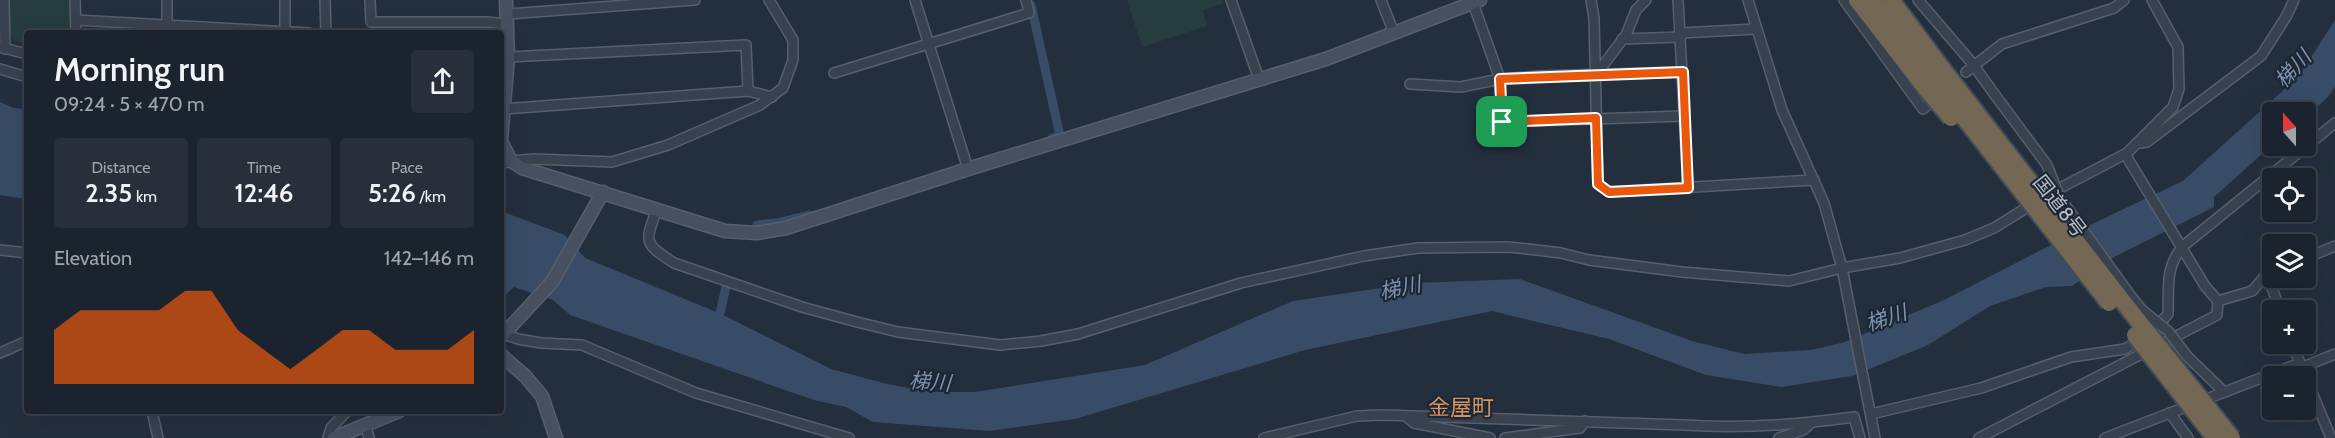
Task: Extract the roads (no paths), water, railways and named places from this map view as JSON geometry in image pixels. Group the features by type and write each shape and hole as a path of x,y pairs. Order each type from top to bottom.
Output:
{"highway":[{"path":"1857,0 1944,82"},
{"name":"国道8号","path":"1872,0 1944,82 2216,438"},
{"name":"国道8号","path":"1890,0 1944,82"},
{"path":"1903,0 1944,82 1997,172 2057,227"},
{"name":"国道8号","path":"2057,227 2232,438"}],"street":[{"path":"4,0 2,48 24,53"},
{"path":"75,0 76,30"},
{"path":"167,0 167,29"},
{"path":"285,0 285,30"},
{"path":"325,0 326,30"},
{"path":"370,0 371,22 487,22 695,0"},
{"path":"504,99 508,57 506,0"},
{"path":"506,163 534,159 612,162 668,145 760,105 783,88 793,60 793,40 769,0"},
{"path":"915,0 968,169"},
{"path":"834,73 1029,13 1026,0"},
{"path":"1231,0 1259,79"},
{"path":"1381,0 1394,33"},
{"path":"1591,0 1594,18 1598,184 1609,192 1814,180"},
{"path":"1595,76 1626,35 1636,10 1646,0"},
{"path":"1678,0 1688,188"},
{"path":"1748,0 1782,110 1824,203 1843,271 1875,438"},
{"path":"1844,0 1923,110 1944,82 1974,65 2002,44 2114,8 2124,0"},
{"path":"1918,0 1974,65 2047,165 2060,198 2130,295 2142,310 2168,331 2187,356 2224,392"},
{"path":"2130,152 2173,107 2179,89 2178,46 2152,0"},
{"path":"657,209 648,234 650,242 657,252 674,263 802,307 857,322 898,332 1000,345 1078,334 1241,283 1364,255 1418,248 1507,247 1682,272 1789,281 1900,258 1965,240 1994,228 2047,195 2146,142 2261,56 2294,0"},
{"path":"506,163 657,209 698,224 725,231 757,233 786,228 968,169 1326,59 1477,1 1500,79 1502,122 1684,116"},
{"path":"75,20 167,29 206,30"},
{"path":"487,22 487,30"},
{"path":"1622,39 1756,29"},
{"path":"508,57 746,45 748,91"},
{"path":"0,69 24,77"},
{"path":"1410,84 1461,87 1500,79 1683,72"},
{"path":"504,109 748,91 772,97"},
{"path":"1870,410 1981,388 2071,357 2125,349 2153,331 2168,314 2168,277 2173,258 2181,245 2335,123"},
{"path":"504,148 506,163"},
{"path":"1979,438 2217,315 2218,301 2205,286 2130,152"},
{"path":"603,192 552,282 504,333 518,339 541,343 582,345 696,393 849,438"},
{"path":"2316,254 2335,246"},
{"path":"0,250 24,253"},
{"path":"2218,301 2252,291 2262,281"},
{"path":"0,352 24,342"},
{"path":"2296,354 2331,438"},
{"path":"2105,438 2224,392 2335,354"},
{"path":"504,358 525,376 542,396 556,438"},
{"path":"2170,413 2188,438"},
{"path":"153,414 158,438"},
{"path":"328,438 331,428 344,414"},
{"path":"334,438 368,432 395,414"},
{"path":"1264,438 1357,416 1727,428 1811,423 1854,417 1860,438"},
{"path":"1407,417 1413,423 1490,438"},
{"path":"1505,438 1580,428 1586,422"},
{"path":"1779,438 1803,430 1811,423"},
{"path":"817,438 819,428"}],"water":[{"path":"2335,20 2335,87 2328,97 2316,108 2316,102 2270,102 2299,76"},
{"path":"0,102 14,108 24,109 24,199 0,195"},
{"name":"梯川","path":"2262,109 2262,154 2214,197 2214,207 2114,257 2072,286 2046,287 1990,306 1928,345 1852,376 1781,387 1706,375 1609,339 1492,311 1305,350 1075,419 990,431 873,422 846,407 814,400 570,315 553,300 514,287 504,296 504,212 565,235 585,258 719,313 831,369 887,384 930,392 975,392 1145,365 1293,301 1415,283 1520,279 1692,341 1744,354 1811,350 1845,342 1944,300 2090,225 2183,181"}],"waterway":[{"path":"1031,5 1060,136 1052,138"},
{"path":"757,225 777,223 809,215"},
{"path":"717,326 726,287"}],"district":[{"name":"金屋町","path":"1461,407"}]}
